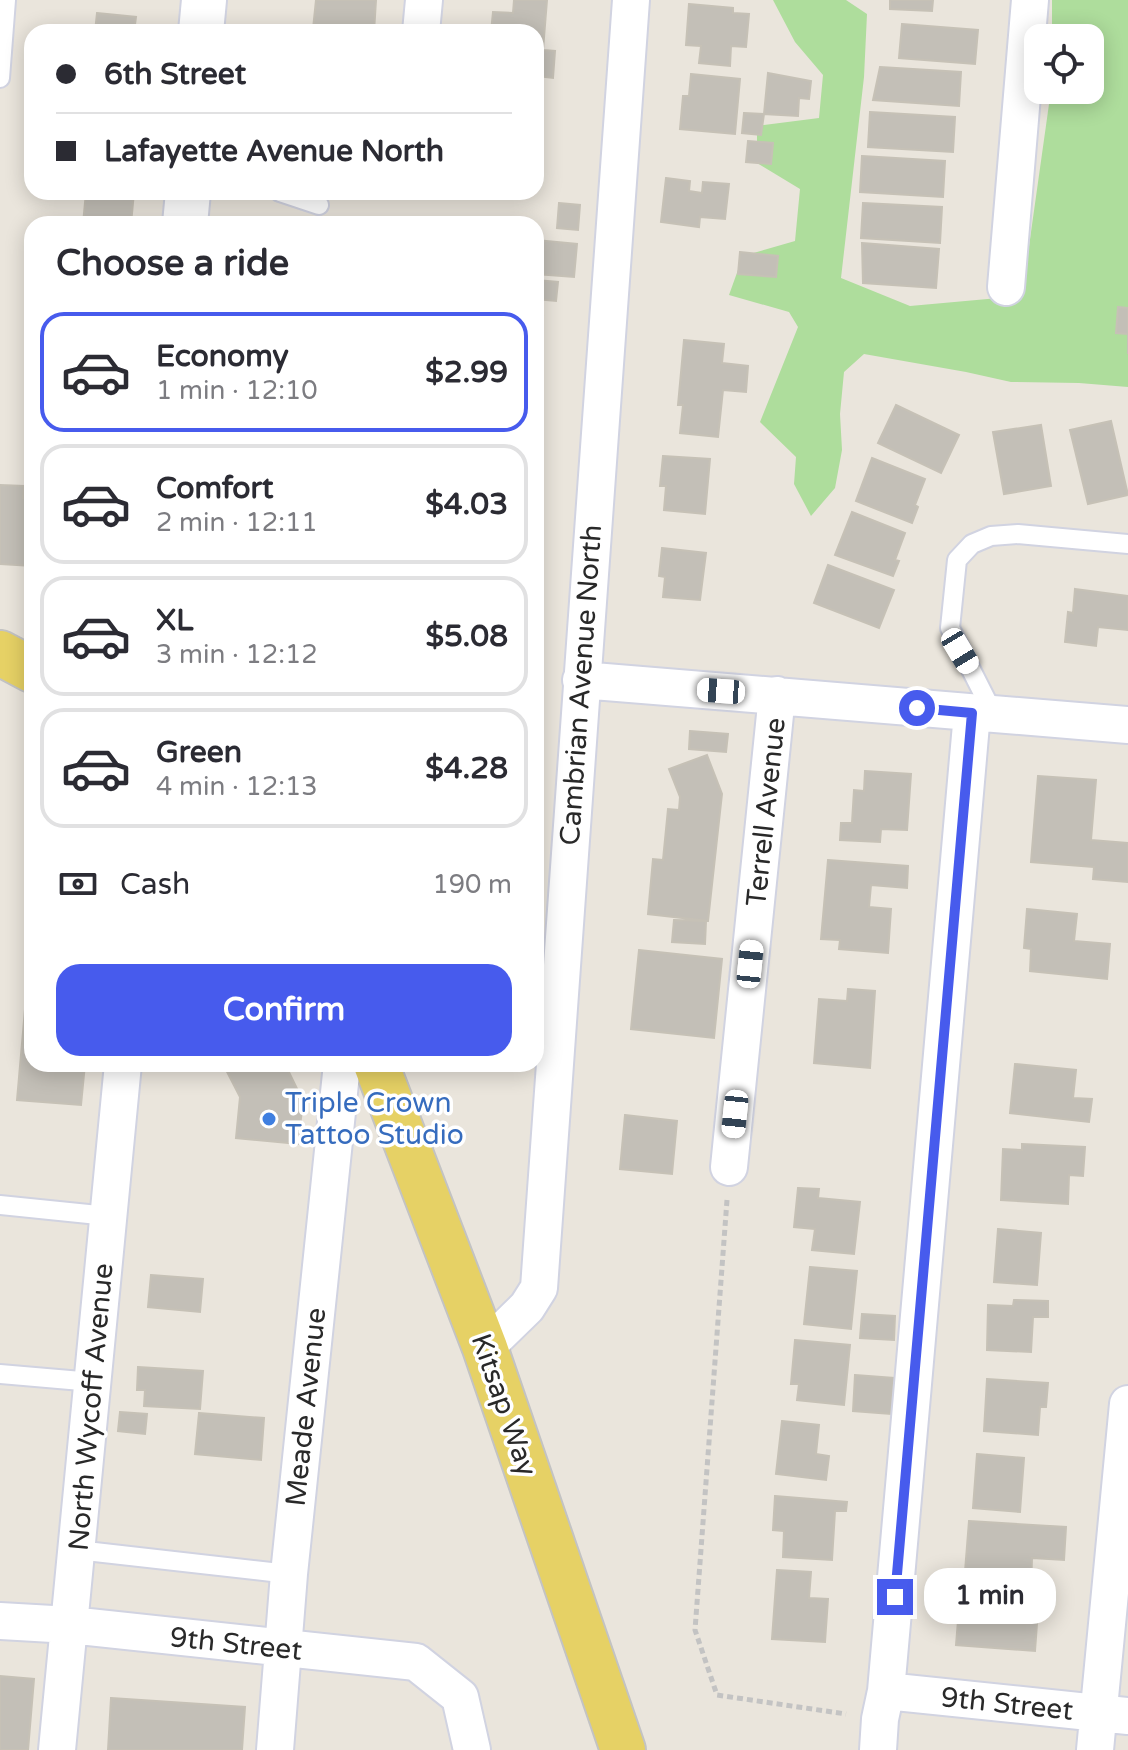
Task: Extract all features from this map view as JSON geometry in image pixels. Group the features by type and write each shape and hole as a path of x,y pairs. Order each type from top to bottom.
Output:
{"main road":[{"path":"0,653 24,666"},
{"name":"Kitsap Way","path":"379,1072 485,1348 623,1750"}],"street":[{"path":"202,24 204,0"},
{"path":"422,24 424,0"},
{"name":"Cambrian Avenue North","path":"485,1348 527,1307 539,1288 631,0"},
{"path":"1006,287 1030,0"},
{"path":"581,680 1128,725"},
{"name":"Terrell Avenue","path":"729,1167 777,695"},
{"path":"882,1720 983,713"},
{"name":"North Wycoff Avenue","path":"57,1750 122,1072"},
{"name":"Meade Avenue","path":"275,1750 289,1574 341,1072"},
{"path":"1095,1750 1114,1714 1128,1404"},
{"name":"9th Street","path":"0,1621 70,1625 416,1662 460,1697 472,1750"},
{"name":"9th Street","path":"882,1720 1114,1714"}],"lane":[{"path":"0,78 6,0"},
{"path":"304,200 319,205"},
{"path":"983,713 950,628 957,560 972,544 991,536 1018,534 1128,544"},
{"path":"0,1205 108,1216"},
{"path":"0,1374 93,1382"},
{"path":"77,1550 289,1574"}],"path":[{"path":"729,1167 695,1630 717,1695 882,1720"}],"green space":[{"path":"773,0 846,0 867,14 864,77 841,278 910,306 1022,296 1049,104 1104,104 1104,24 1052,24 1052,0 1128,0 1128,387 1011,382 864,354 844,372 840,414 842,450 835,488 811,516 794,484 796,457 760,422 798,327 789,312 729,295 743,256 795,241 800,189 757,163 757,126 819,118 823,75 795,42"}],"building":[{"path":"316,0 376,0 374,24 314,24"},
{"path":"514,0 547,0 544,38 544,24 492,24 493,12 513,13"},
{"path":"890,0 933,0 932,11 890,9"},
{"path":"689,4 733,8 733,13 749,14 746,47 731,46 730,66 699,63 701,46 686,45"},
{"path":"97,13 136,17 135,24 96,24"},
{"path":"902,24 978,30 975,64 899,58"},
{"path":"544,50 555,51 553,78 544,77"},
{"path":"880,67 961,72 959,106 873,100"},
{"path":"768,73 811,81 809,99 799,98 798,116 764,114"},
{"path":"691,74 740,79 735,134 680,129 683,96 689,96"},
{"path":"870,112 955,117 953,152 868,147"},
{"path":"744,113 764,114 761,135 742,133"},
{"path":"748,141 773,143 771,164 746,162"},
{"path":"862,156 945,161 943,197 860,192"},
{"path":"666,178 690,181 689,191 702,193 703,182 729,184 725,219 700,217 699,227 661,222"},
{"path":"85,200 133,200 132,216 84,216"},
{"path":"559,203 580,205 578,230 557,228"},
{"path":"863,203 942,207 940,243 861,238"},
{"path":"544,241 577,244 574,277 544,275"},
{"path":"862,243 939,249 936,288 863,283"},
{"path":"740,252 778,256 776,277 738,274"},
{"path":"544,281 558,282 556,301 544,300"},
{"path":"1118,307 1128,308 1128,334 1116,333"},
{"path":"684,340 724,344 722,363 748,366 746,392 723,390 718,437 680,433 683,405 678,405"},
{"path":"896,405 959,435 941,473 878,443"},
{"path":"1111,421 1128,495 1088,504 1070,430"},
{"path":"1041,425 1051,486 1004,494 993,432"},
{"path":"663,456 710,459 705,514 664,510 666,486 660,486"},
{"path":"872,458 925,479 912,523 856,501"},
{"path":"0,485 24,486 24,566 0,564"},
{"path":"852,512 905,533 893,576 835,555"},
{"path":"662,548 706,553 700,600 663,597 665,577 659,576"},
{"path":"828,565 894,590 879,628 814,603"},
{"path":"1075,589 1128,596 1128,630 1098,627 1096,646 1065,642 1068,612 1073,613"},
{"path":"690,731 728,734 726,752 689,749"},
{"path":"707,755 722,794 708,921 648,914 653,859 663,860 668,809 679,810 680,797 669,769"},
{"path":"865,771 911,774 907,830 881,829 880,842 840,840 841,823 852,823 854,790 864,791"},
{"path":"1038,776 1096,780 1091,840 1128,843 1128,882 1093,879 1094,867 1031,862"},
{"path":"828,860 908,866 907,888 871,885 869,907 891,909 888,953 839,949 840,940 821,939"},
{"path":"1027,909 1077,914 1074,941 1110,944 1107,979 1030,971 1031,949 1024,948"},
{"path":"674,920 706,921 705,944 672,942"},
{"path":"639,950 722,959 714,1038 631,1029"},
{"path":"848,989 875,991 870,1068 814,1063 819,999 847,1001"},
{"path":"24,1021 24,1072 84,1072 81,1105 17,1100"},
{"path":"1015,1064 1076,1070 1073,1098 1092,1099 1089,1122 1010,1113"},
{"name":"Triple Crown Tattoo Studio","path":"227,1072 289,1072 303,1101 298,1144 236,1138 240,1097"},
{"path":"625,1115 677,1121 672,1174 620,1169"},
{"path":"1022,1144 1085,1147 1083,1176 1069,1175 1068,1204 1001,1200 1003,1149 1022,1150"},
{"path":"798,1188 819,1189 818,1198 860,1202 854,1254 812,1250 815,1229 794,1227"},
{"path":"998,1229 1041,1233 1037,1285 994,1282"},
{"path":"810,1267 857,1271 851,1329 804,1324"},
{"path":"151,1275 203,1279 200,1312 148,1307"},
{"path":"1014,1300 1048,1301 1048,1317 1033,1317 1031,1352 987,1350 988,1305 1013,1306"},
{"path":"862,1314 895,1316 894,1340 860,1338"},
{"path":"795,1340 850,1345 844,1405 797,1400 799,1384 791,1384"},
{"path":"138,1367 203,1371 200,1409 144,1406 145,1390 137,1390"},
{"path":"855,1375 894,1378 891,1414 853,1411"},
{"path":"987,1379 1048,1383 1046,1407 1040,1407 1038,1435 984,1431"},
{"path":"120,1412 147,1414 145,1434 118,1431"},
{"path":"199,1413 264,1418 261,1460 195,1454"},
{"path":"782,1421 819,1425 816,1454 829,1456 826,1480 776,1474"},
{"path":"977,1454 1024,1458 1020,1512 973,1508"},
{"path":"775,1496 847,1502 846,1511 835,1511 832,1560 783,1557 784,1531 773,1530"},
{"path":"969,1521 1066,1527 1064,1560 1032,1558 1031,1589 964,1584"},
{"path":"777,1570 811,1572 809,1598 828,1599 825,1642 772,1639"},
{"path":"960,1596 1007,1599 1006,1608 1038,1610 1035,1651 956,1645"},
{"path":"0,1676 34,1679 28,1750 0,1750"},
{"path":"111,1698 245,1707 242,1750 108,1750"}],"place":[{"name":"Triple Crown Tattoo Studio","path":"269,1119"}],"route":[{"path":"895,1597 972,713 917,708"}]}
